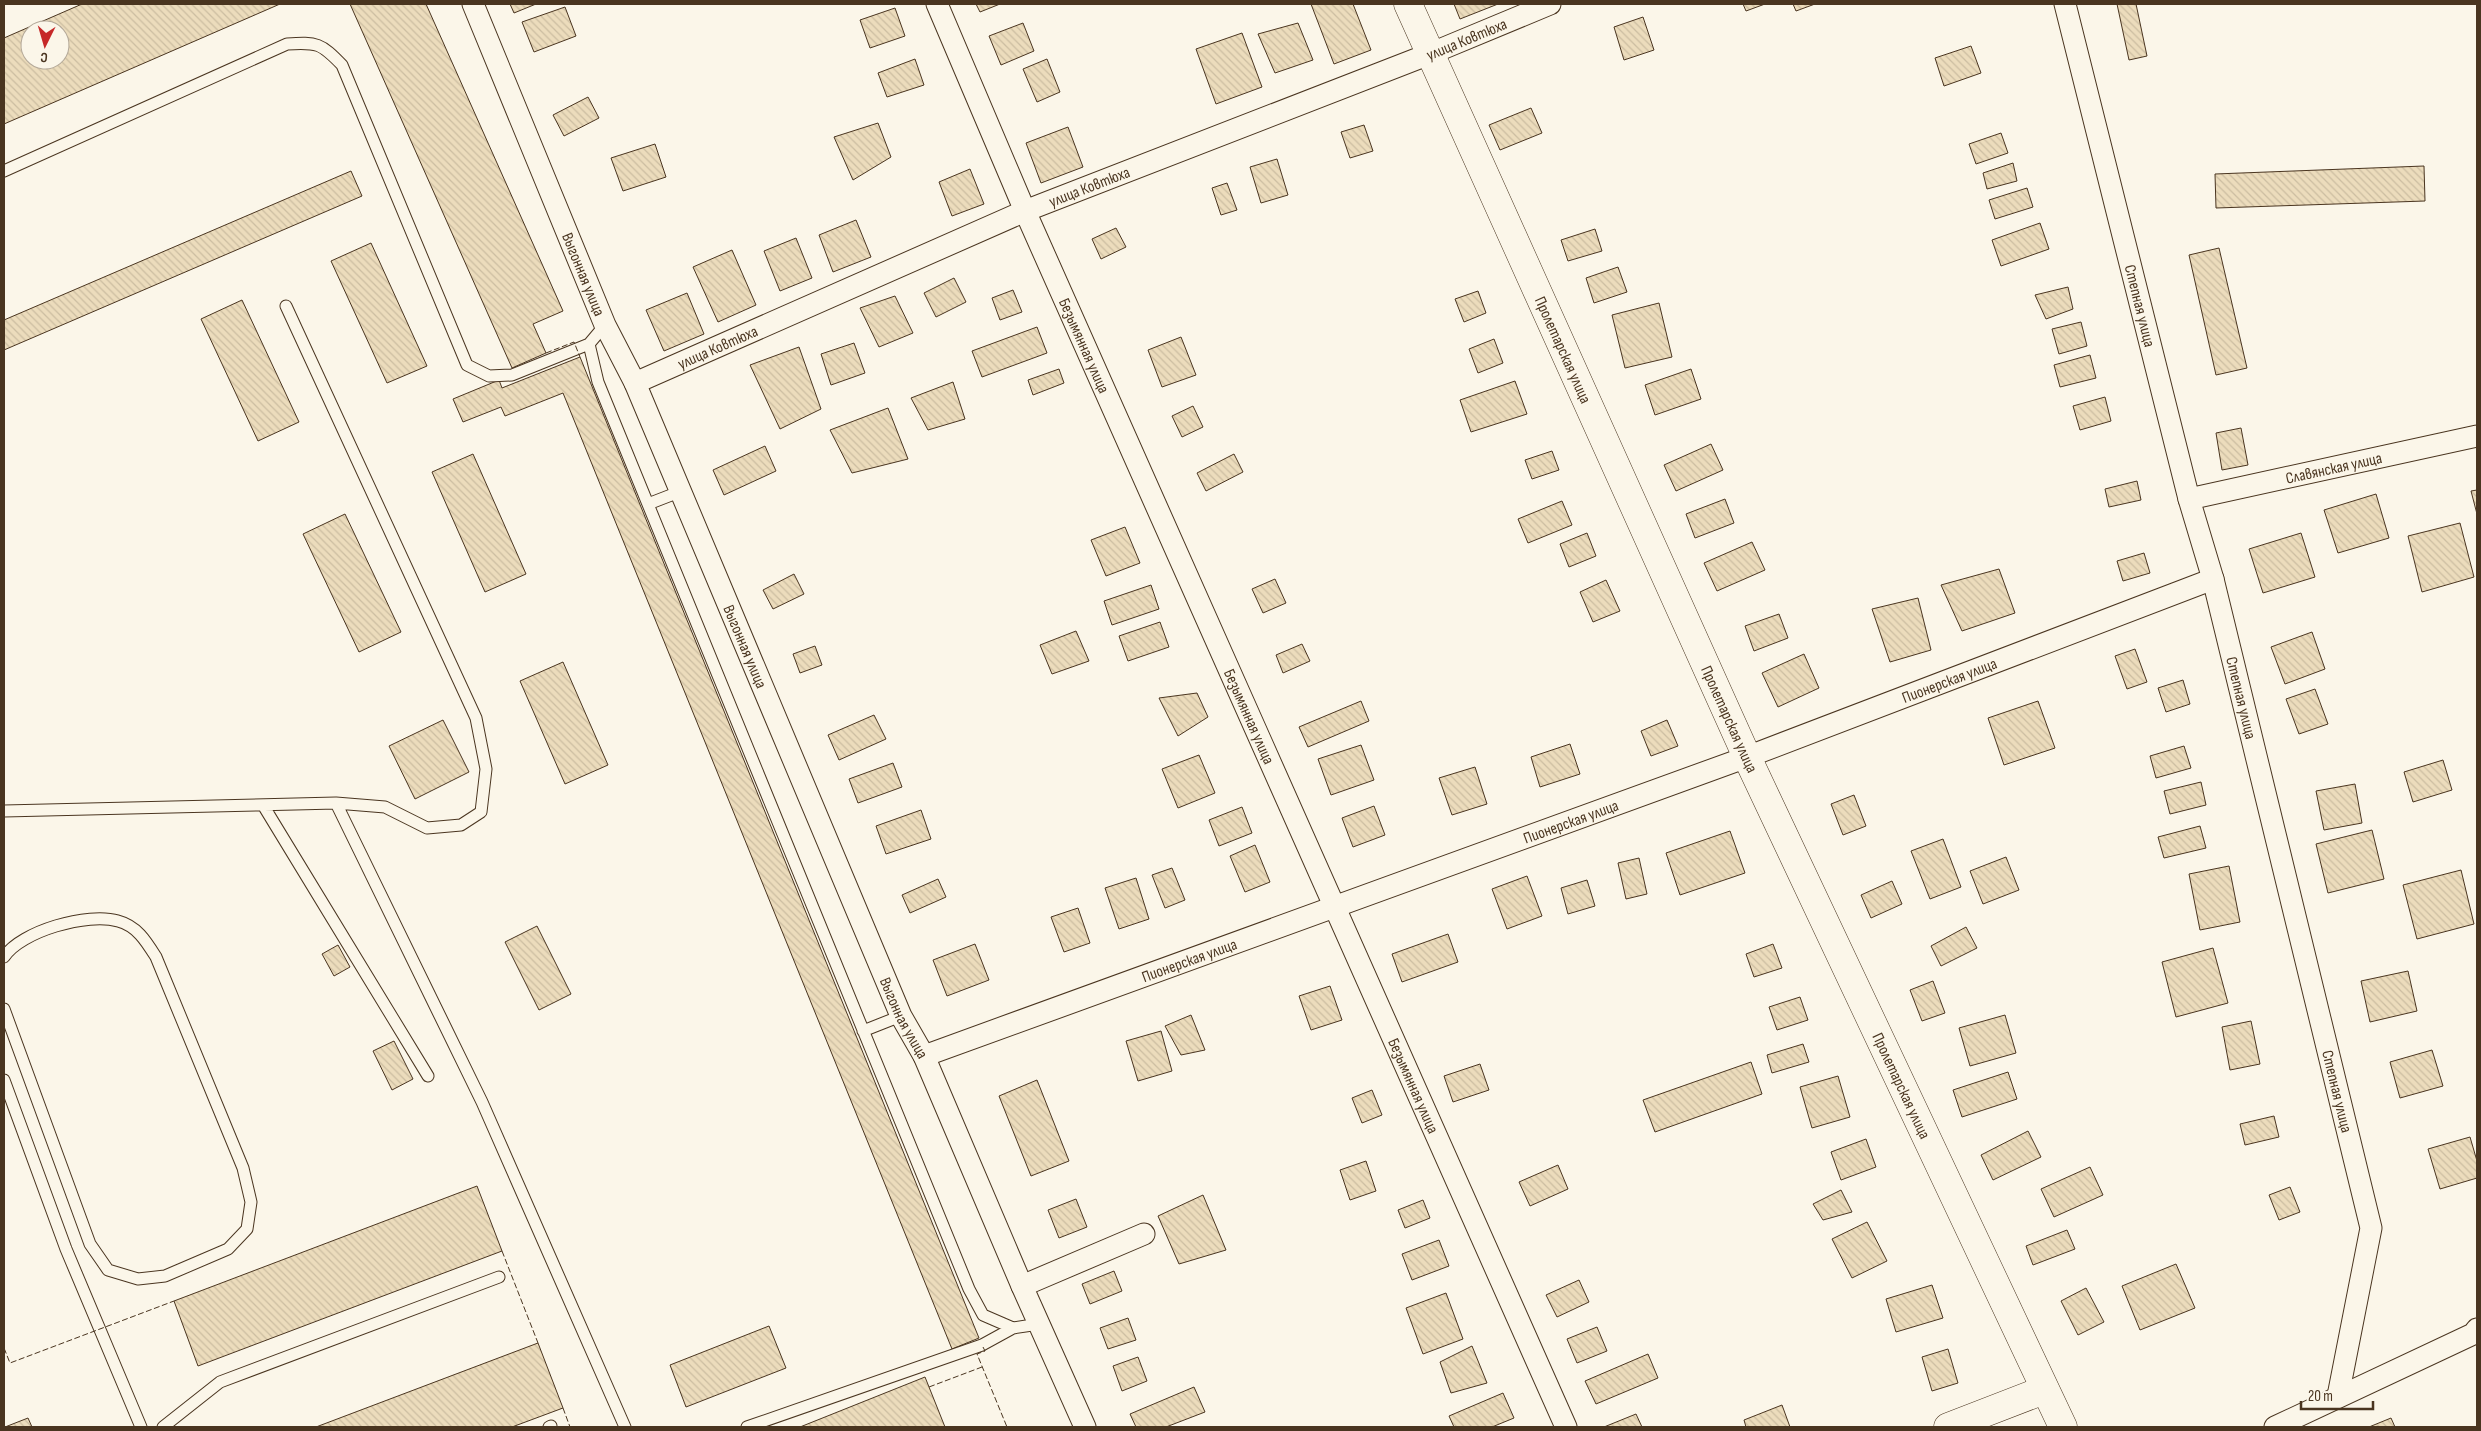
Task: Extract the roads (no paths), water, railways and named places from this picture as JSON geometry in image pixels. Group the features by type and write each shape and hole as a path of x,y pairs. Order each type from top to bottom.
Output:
{"street":[{"name":"Выгонная улица","path":"473,4 606,324 635,383 679,492 901,1016 924,1056 1022,1286 1085,1427"},
{"name":"Безымянная улица","path":"937,4 1025,211 1566,1427"},
{"name":"Пролетарская улица","path":"1408,4 1432,53 1747,757 2063,1427"},
{"name":"улица Ковтюха","path":"635,383 1025,211 1432,53 1550,4"},
{"name":"Степная улица","path":"2065,4 2189,499 2213,579 2371,1228 2338,1396"},
{"name":"Славянская улица","path":"2189,499 2477,436"},
{"name":"Пионерская улица","path":"924,1056 1747,757 2213,579"},
{"path":"1022,1286 1144,1234"},
{"path":"2275,1427 2338,1396 2476,1338"},
{"path":"1948,1427 2044,1390"}],"lane":[{"path":"4,171 287,44 308,43 325,47 342,65 467,365 489,376 512,375 589,344 606,324"},
{"path":"4,811 336,803 385,807 426,828 461,825 480,812 486,769 476,718 286,306"},
{"path":"589,344 598,382 969,1289 983,1315 1013,1328"},
{"path":"648,504 679,492"},
{"path":"336,803 482,1102 625,1427"},
{"path":"263,805 428,1076"},
{"path":"4,957 8,950 32,935 88,918 118,921 142,934 156,957 243,1168 251,1202 247,1229 228,1249 165,1276 138,1279 108,1270 90,1244 4,1009"},
{"path":"863,1031 901,1016"},
{"path":"4,1080 66,1249 141,1427"},
{"path":"163,1427 220,1382 499,1277"},
{"path":"747,1427 982,1345 1013,1328 1039,1324"}]}
